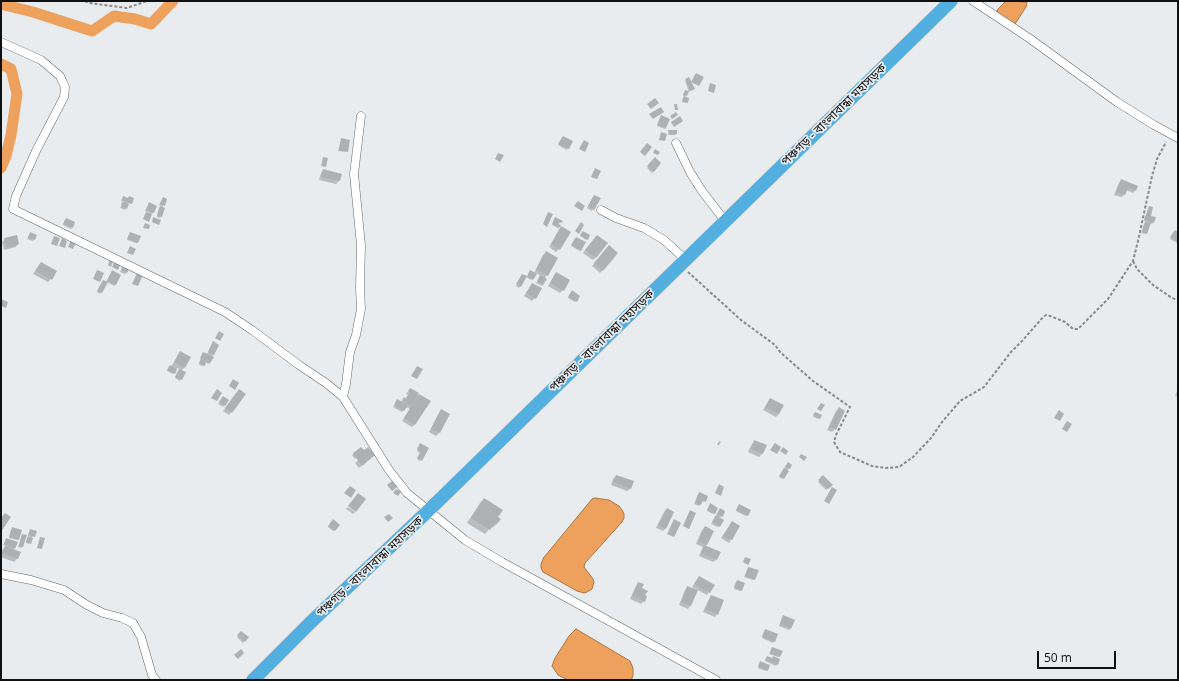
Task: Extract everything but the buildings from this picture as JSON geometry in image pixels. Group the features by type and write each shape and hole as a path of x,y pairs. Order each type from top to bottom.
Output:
{"highway":[{"name":"পঞ্চগড় - বাংলাবান্ধা মহাসড়ক","path":"252,680 429,510 951,1"}],"street":[{"path":"973,1 1029,38 1117,102 1178,138"},
{"path":"1,42 41,60 60,76 65,87 64,97 36,151 16,196 13,210 224,312 252,330 343,397 389,470 407,493 465,540 716,680"},
{"path":"343,397 350,352 356,335 361,310 361,245 354,174 362,116"},
{"path":"676,143 690,172 702,192 725,221"},
{"path":"601,210 616,218 644,228 664,240 684,262"},
{"path":"1,574 31,580 64,590 87,605 103,613 122,618 133,623 141,637 152,675 156,680"}],"path":[{"path":"85,1 89,3 127,8 147,1"},
{"path":"684,262 700,284 741,320 774,345 813,381 850,407 834,442 840,452 872,466 886,468 899,466 913,457 931,438 960,401 984,387 1011,352 1043,317 1046,315 1050,316 1065,322 1073,329 1078,329 1108,299 1133,261 1152,176 1157,159 1170,133"},
{"path":"1133,261 1137,269 1152,285 1172,298 1178,300"}],"shaded area":[{"path":"1006,1 1027,2 1026,7 1015,24 998,13 997,10"},
{"path":"592,499 609,500 619,506 624,514 624,518 585,563 584,567 594,582 592,589 584,593 577,591 543,572 541,564 544,557"},
{"path":"576,629 630,661 633,668 633,676 631,680 568,680 558,675 552,666 555,658 569,636"}],"waterway":[{"path":"1,4 33,12 92,31 114,16 135,19 151,24 173,1"},
{"path":"1,64 11,69 17,94 11,135 6,156 1,168"}]}
